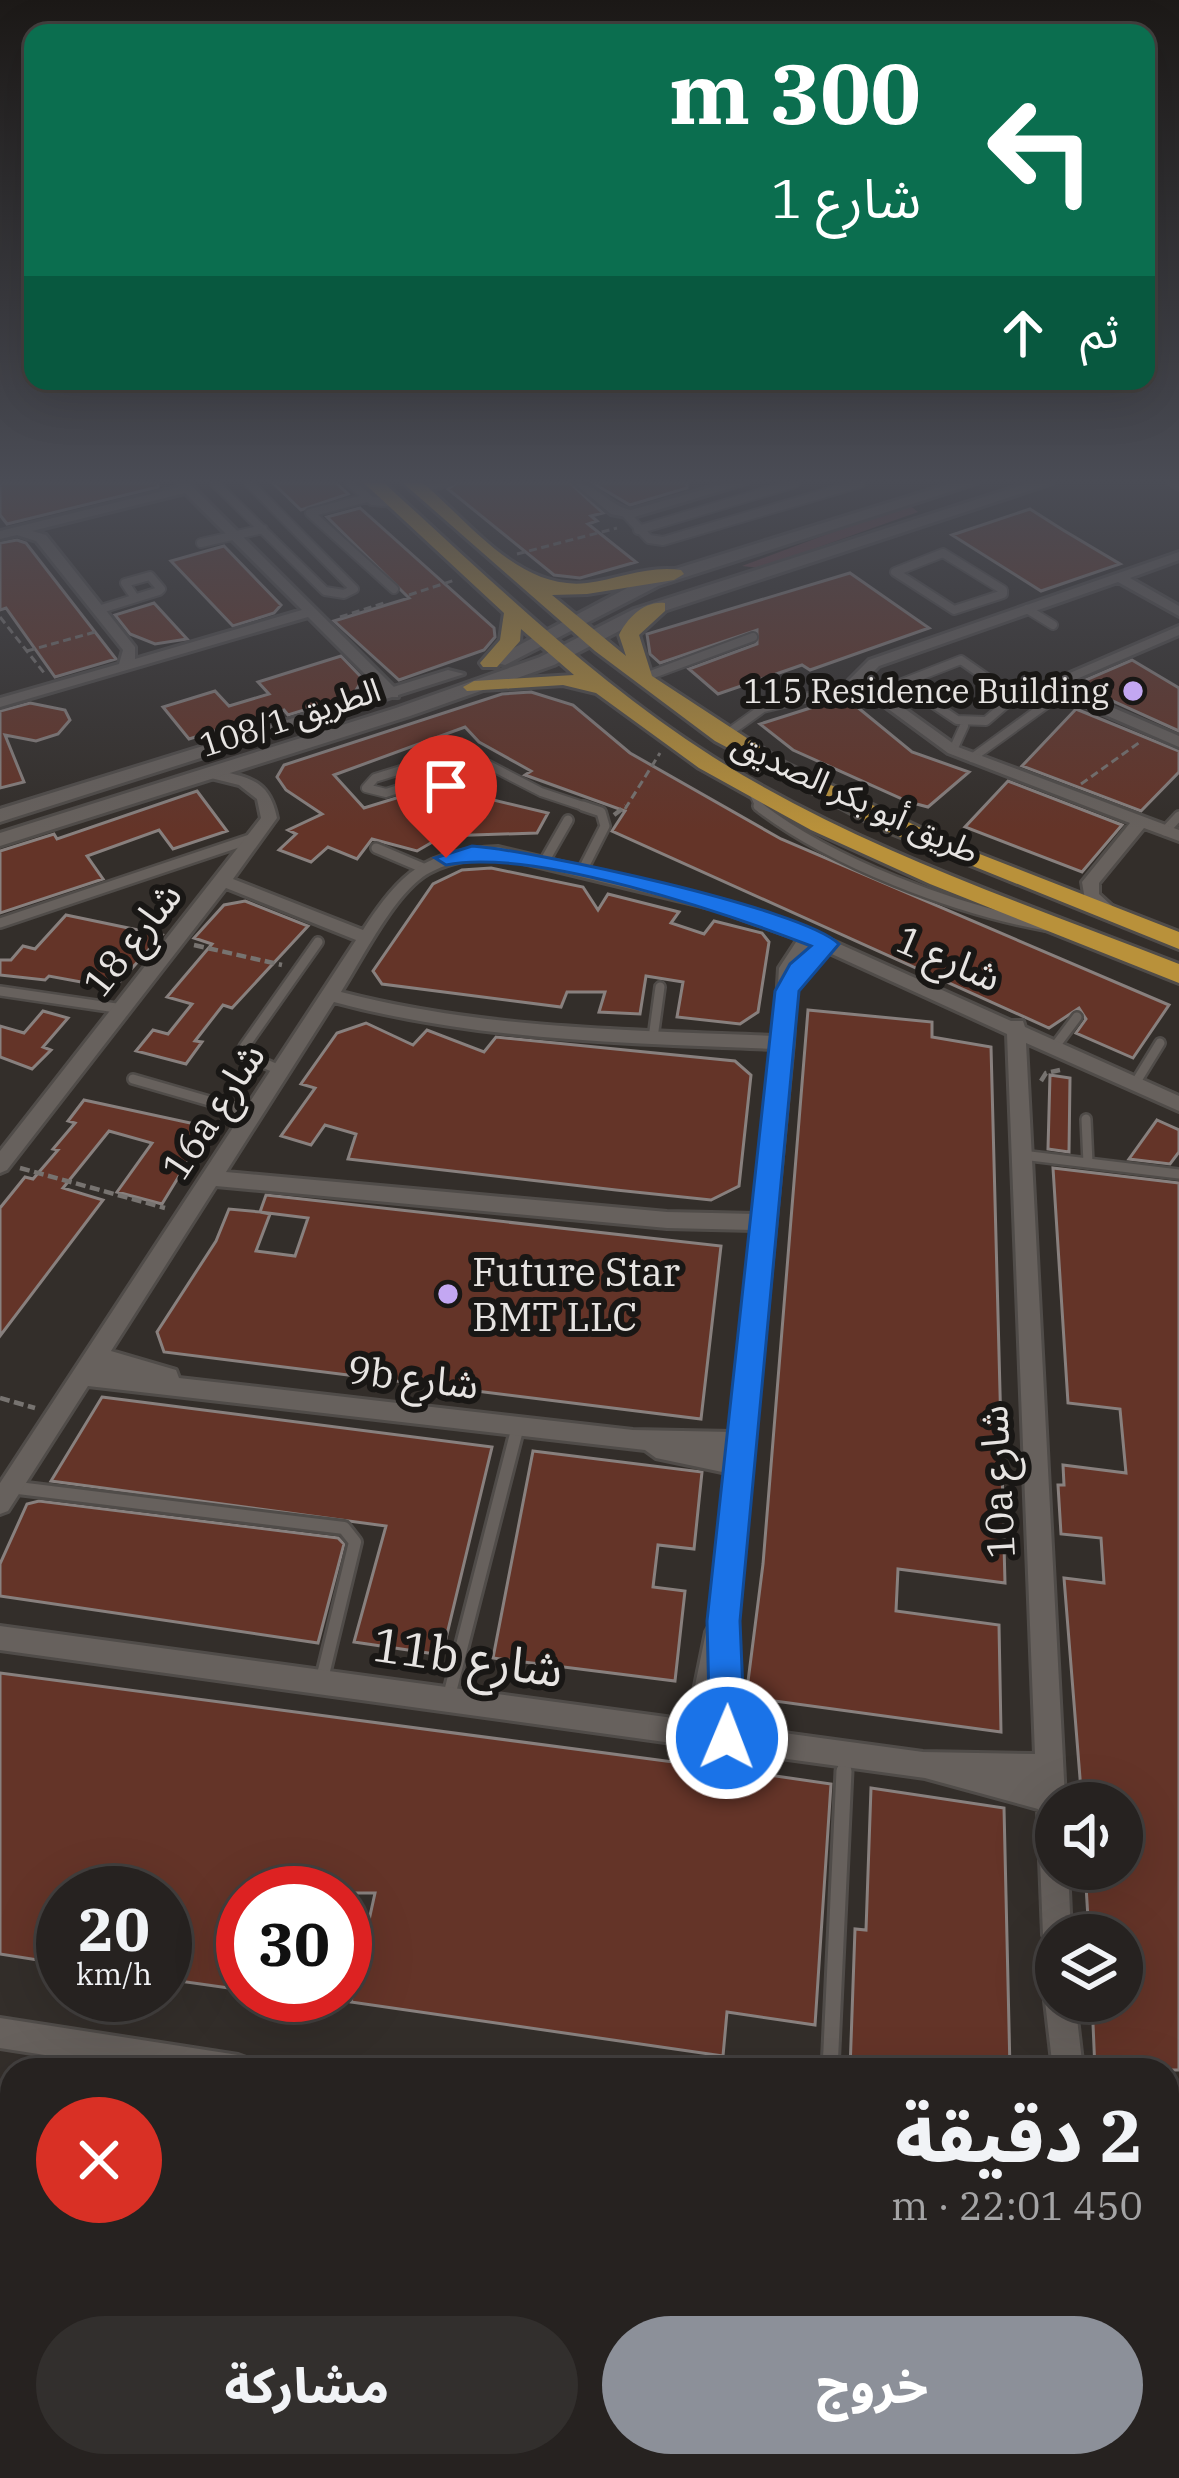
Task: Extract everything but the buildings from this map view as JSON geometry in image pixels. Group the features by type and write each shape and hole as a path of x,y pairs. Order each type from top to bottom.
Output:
{"main road":[{"name":"طريق أبو بكر الصديق","path":"497,599 513,614 644,676 717,731 876,819 1179,941"},
{"path":"522,599 665,710 717,731"},
{"name":"طريق أبو بكر الصديق","path":"541,599 615,696 669,738 752,790 853,839 1179,974"},
{"path":"644,676 629,635 634,624 658,607"},
{"path":"490,663 510,640 513,614"},
{"path":"474,687 563,679 615,696"}],"street":[{"path":"89,599 131,654 125,667"},
{"path":"273,755 305,736 384,709 393,694 298,599"},
{"path":"567,637 632,599"},
{"path":"567,637 683,599"},
{"path":"1057,599 867,666 857,675 859,685 953,750 1172,834"},
{"path":"0,703 311,612"},
{"path":"1179,630 1072,671 1063,679 1066,690 1179,742"},
{"name":"108/1 الطريق","path":"0,816 567,637"},
{"name":"108/1 الطريق","path":"0,840 474,687 567,637"},
{"path":"213,774 244,782 266,797 269,818 260,836"},
{"path":"1114,915 1091,896 1090,882 1140,822"},
{"name":"شارع 18","path":"1,1164 260,836"},
{"path":"423,868 472,853 544,862"},
{"name":"شارع 1","path":"544,862 742,911 1016,1026 1179,1104"},
{"name":"16a شارع","path":"5,1495 366,938 405,881 423,868"},
{"path":"223,881 366,938"},
{"path":"698,1734 724,1621 787,991 818,941"},
{"path":"1146,961 1179,984"},
{"path":"327,1002 414,1017 783,1050"},
{"name":"10a شارع","path":"1016,1026 1050,1782"},
{"path":"218,1170 303,1184 764,1231"},
{"name":"9b شارع","path":"90,1366 185,1385 741,1454"},
{"path":"724,1621 727,1738"},
{"name":"11b شارع","path":"0,1638 923,1765 1049,1768"},
{"name":"11b شارع","path":"923,1765 1035,1795"},
{"path":"1061,2022 1062,2058"},
{"path":"0,2032 159,2058"}],"lane":[{"path":"98,610 133,599"},
{"path":"935,599 950,609 988,599"},
{"path":"978,604 1001,618"},
{"path":"1027,609 1052,625"},
{"path":"644,676 753,637"},
{"path":"953,750 964,726 1003,709 1013,695 961,660 902,680 964,726"},
{"path":"717,731 820,689 859,685"},
{"path":"972,758 1066,690"},
{"path":"483,762 386,793 366,788 370,781 455,753 474,754 605,817 582,872"},
{"path":"1172,834 1179,816"},
{"path":"544,862 568,820"},
{"path":"0,923 260,836"},
{"path":"376,848 423,868"},
{"path":"282,1071 247,1056 244,1047 318,942"},
{"path":"653,1038 660,987"},
{"path":"0,992 123,1009"},
{"path":"1056,1045 1077,1017"},
{"path":"1136,1082 1160,1043"},
{"path":"133,1079 254,1114"},
{"path":"1087,1119 1088,1163"},
{"path":"1022,1155 1179,1174"},
{"path":"448,1700 518,1426"},
{"path":"5,1495 344,1528 355,1542 322,1682"},
{"path":"831,2058 845,1754"}],"path":[{"path":"0,617 56,687"},
{"path":"28,651 112,628"},
{"path":"1067,794 1154,731"},
{"path":"605,817 624,810 669,738"},
{"path":"177,941 299,969"},
{"path":"1018,1078 1041,1082 1051,1071 1071,1073"},
{"path":"1,1164 188,1215"},
{"path":"0,1398 57,1415"}],"place":[{"name":"115 Residence Building","path":"1133,691"},
{"name":"Future Star BMT LLC","path":"448,1294"}],"route":[{"path":"446,858 472,853 519,856 742,911 827,944 798,970 787,991 724,1621 727,1738"}]}
